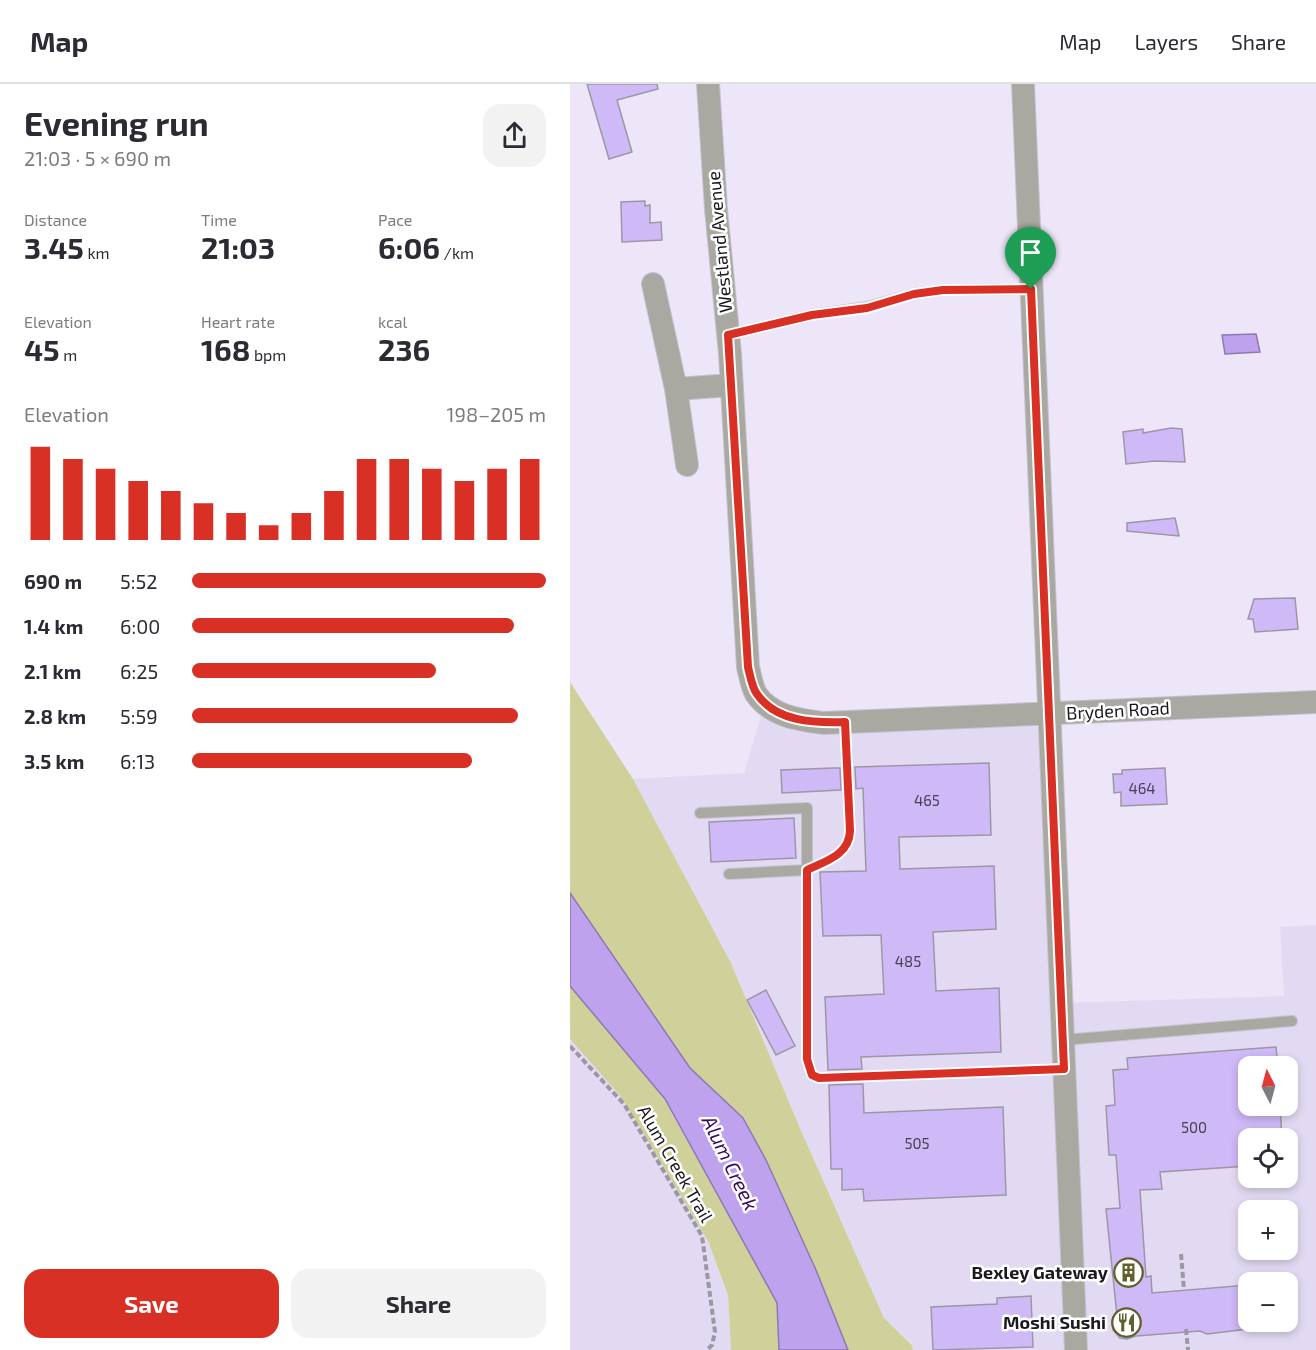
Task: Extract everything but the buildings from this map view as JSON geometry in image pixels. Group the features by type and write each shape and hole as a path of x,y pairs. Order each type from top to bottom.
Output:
{"street":[{"name":"Westland Avenue","path":"708,84 716,209 732,386 748,667 756,694 777,713"},
{"path":"1023,84 1076,1350"},
{"path":"653,284 676,388 687,465"},
{"path":"676,388 732,386"},
{"name":"Bryden Road","path":"777,713 807,721 845,722 1316,702"}],"lane":[{"path":"728,335 812,315 867,308 914,294 943,290 1031,289"},
{"path":"729,874 807,870 839,855 848,843 850,831 845,722"},
{"path":"700,813 807,808 807,1059 812,1075 819,1078 1064,1069"},
{"path":"1063,1040 1292,1021"}],"path":[{"name":"Alum Creek Trail","path":"570,1046 624,1104 702,1236 716,1332 712,1345 707,1350"},
{"path":"1180,1254 1184,1290"},
{"path":"1186,1329 1188,1350"}],"shaded area":[{"path":"1046,712 1062,1003 1284,996 1280,927 1316,925 1316,1350 913,1350 912,1344 884,1318 799,1126 731,963 633,779 744,773 761,716"},
{"path":"570,1039 622,1098 708,1241 728,1295 731,1350 570,1350"}],"green space":[{"path":"570,682 633,779 731,963 799,1126 884,1318 912,1345 913,1350 848,1350 816,1270 766,1160 744,1118 690,1068 570,893"},
{"path":"570,986 664,1099 777,1303 779,1350 731,1350 728,1295 708,1241 622,1098 570,1039"}],"water":[{"path":"1256,334 1260,352 1225,354 1222,335"},
{"name":"Alum Creek","path":"570,893 690,1068 743,1118 766,1160 816,1270 848,1350 779,1350 777,1303 665,1099 570,986"}],"place":[{"name":"Bexley Gateway","path":"1129,1273"},
{"name":"Moshi Sushi","path":"1127,1323"}],"route":[{"path":"1031,289 1064,1069 819,1078 812,1075 807,1059 807,870 839,855 850,837 845,722 824,723 799,720 777,713 756,694 748,667 728,335 812,315 867,308 914,294 943,290 1031,289"}]}
